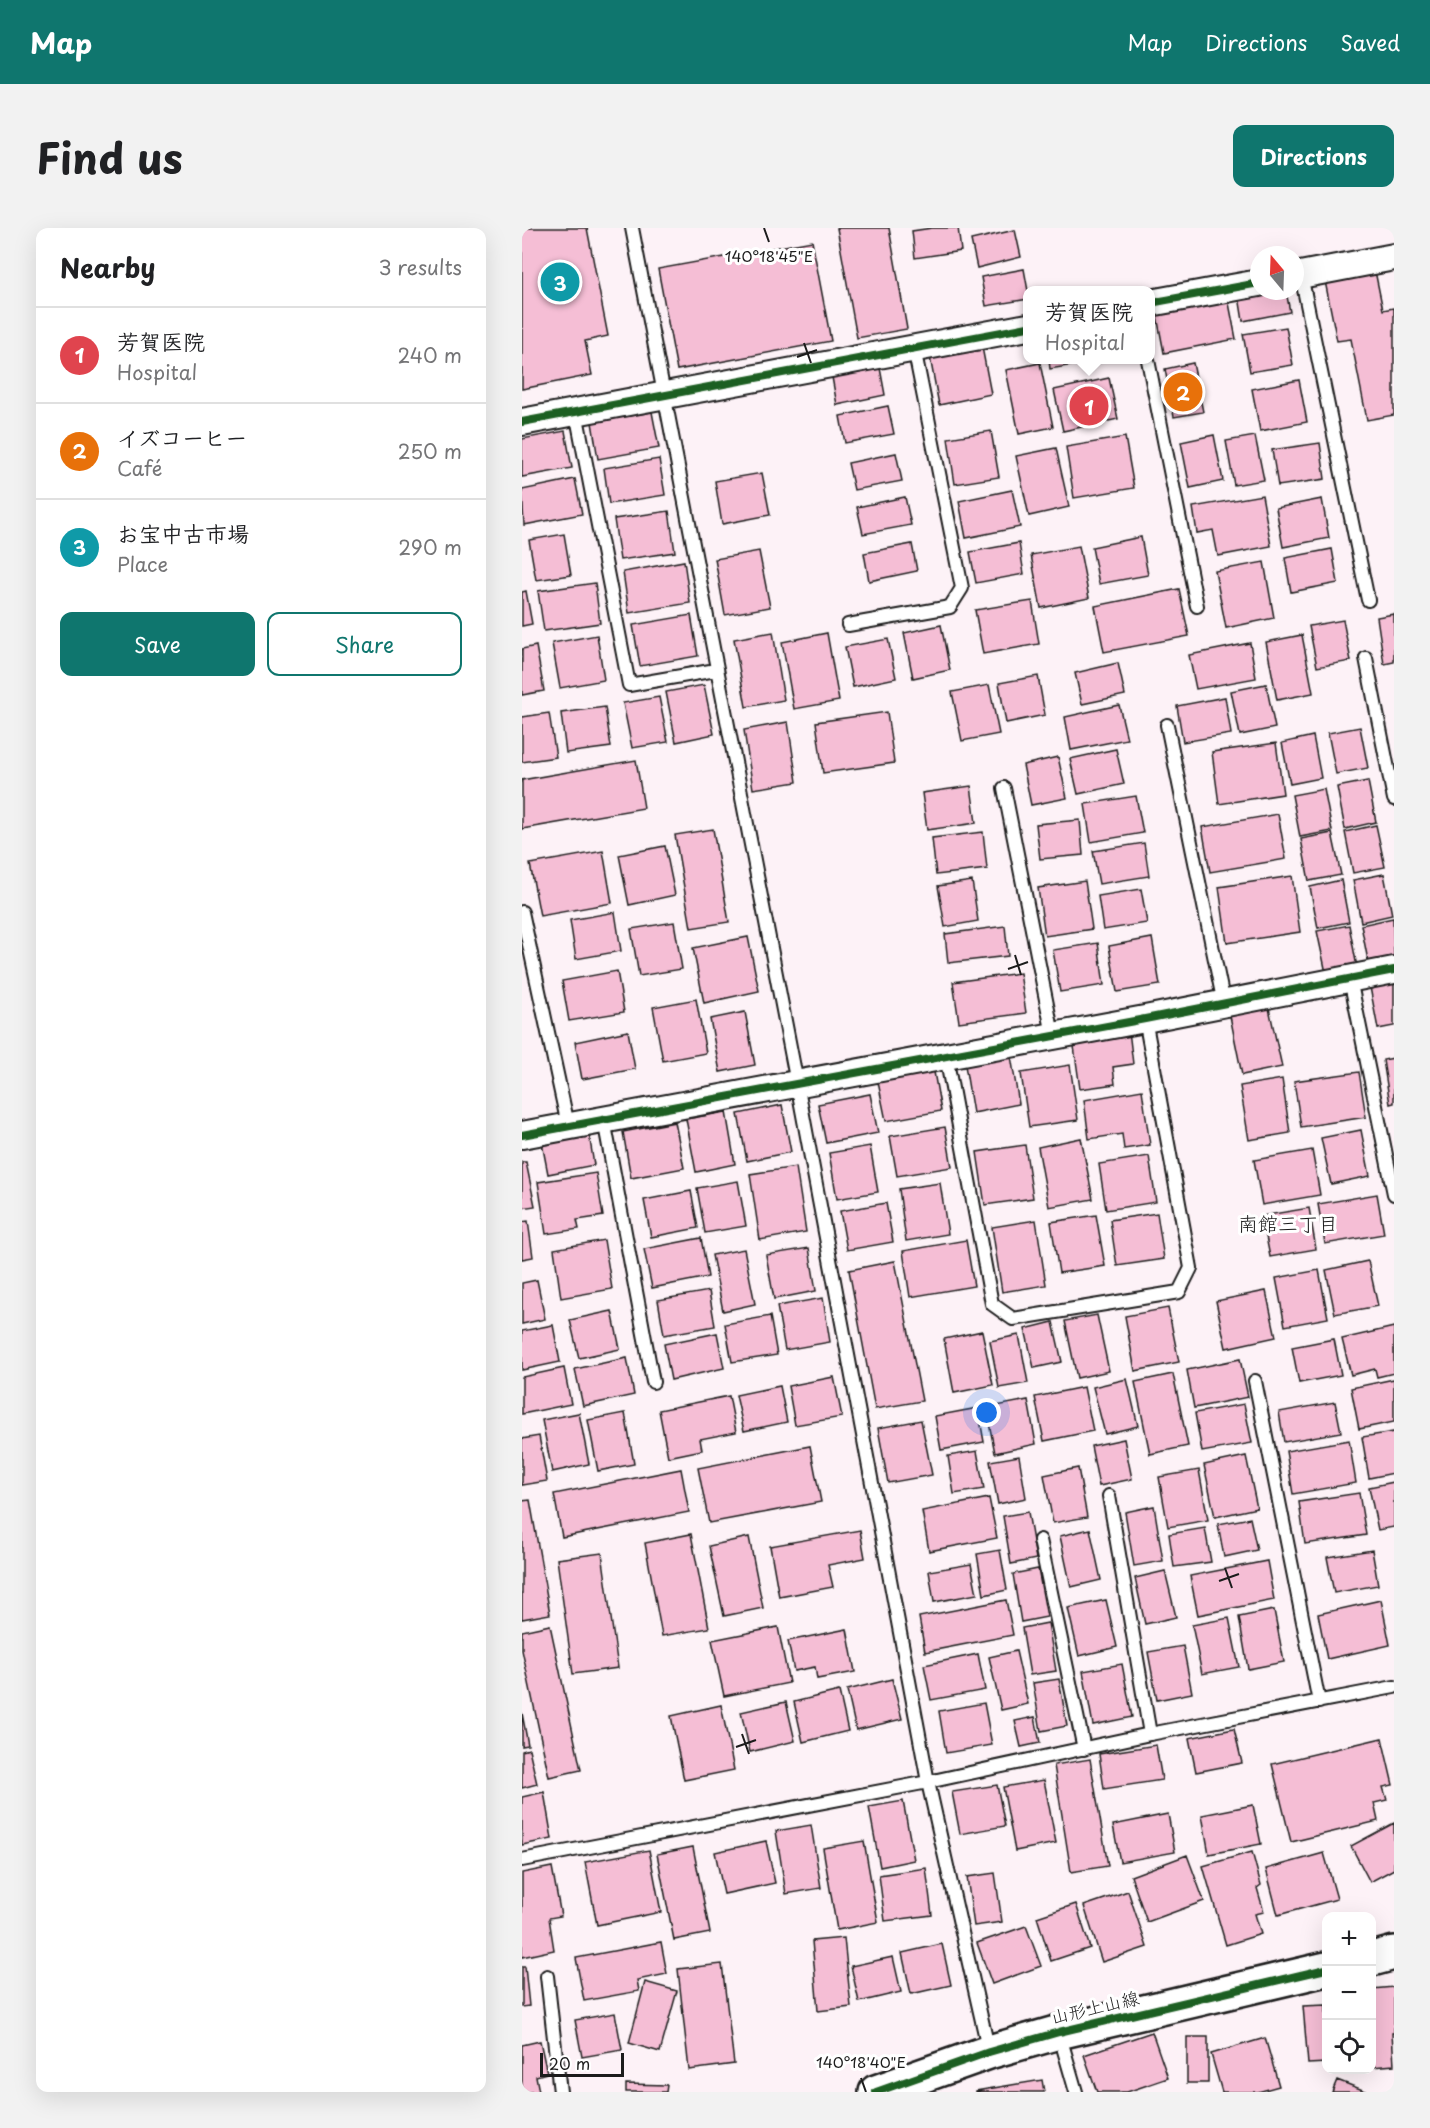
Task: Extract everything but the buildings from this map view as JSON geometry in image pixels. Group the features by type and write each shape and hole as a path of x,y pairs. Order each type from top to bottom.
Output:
{"street":[{"path":"1304,275 1394,257"},
{"path":"1155,302 1250,285"},
{"path":"522,422 1023,328"},
{"path":"522,1135 1224,1004 1394,970"},
{"path":"1376,1958 1394,1953"},
{"name":"山形上山線","path":"876,2092 989,2052 1059,2032 1322,1970"}],"lane":[{"path":"632,228 797,1083 928,1782 989,2052"},
{"path":"1303,300 1368,600"},
{"path":"848,625 950,608 962,588 914,348"},
{"path":"1149,364 1197,606"},
{"path":"576,412 629,685 717,670"},
{"path":"1366,658 1394,800"},
{"path":"1167,725 1224,1004"},
{"path":"1004,788 1053,1035"},
{"path":"522,912 568,1125"},
{"path":"1350,979 1394,1194"},
{"path":"946,1056 992,1304 1013,1319 1179,1292 1191,1268 1144,1019"},
{"path":"604,1120 653,1382"},
{"path":"1255,1381 1318,1702"},
{"path":"1109,1496 1150,1734"},
{"path":"1040,1540 1084,1749"},
{"path":"522,1860 928,1782 1150,1734 1394,1687"},
{"path":"547,1976 560,2092"},
{"path":"1059,2032 1076,2092"}],"cycle path":[{"path":"1155,302 1250,285"},
{"path":"522,422 1023,328"},
{"path":"522,1135 1145,1019 1394,970"},
{"path":"876,2092 989,2052 1059,2032 1322,1970"}],"place":[{"name":"お宝中古市場","path":"560,282"},
{"name":"イズコーヒー","path":"1183,392"},
{"name":"芳賀医院","path":"1089,406"}],"district":[{"name":"南館三丁目","path":"1288,1224"}]}
